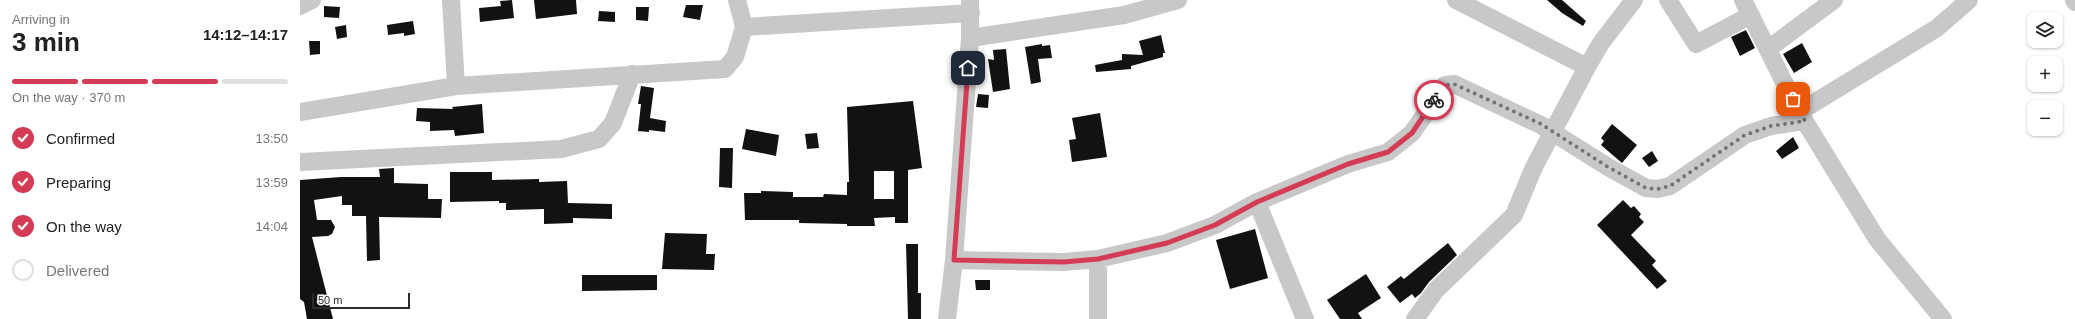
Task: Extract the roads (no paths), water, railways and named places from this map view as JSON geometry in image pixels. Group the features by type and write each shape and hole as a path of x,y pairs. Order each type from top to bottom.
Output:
{"street":[{"path":"300,6 312,0"},
{"path":"451,0 456,86"},
{"path":"300,112 456,86 725,69 735,57 744,27 737,0"},
{"path":"970,38 1124,15 1178,0"},
{"path":"1456,0 1587,67"},
{"path":"1416,319 1436,290 1514,215 1534,167 1587,67 1601,43 1634,0"},
{"path":"1668,0 1696,44 1747,7 1802,116 1877,239 1944,319"},
{"path":"1768,48 1834,0"},
{"path":"954,260 1064,262 1098,259 1167,243 1215,225 1257,202 1348,164 1388,152 1412,133 1445,85 1454,84 1553,131 1608,167 1646,188 1658,189 1670,186 1745,135 1802,116 1937,28 1970,0"},
{"path":"744,27 970,7 970,38 954,260 946,319"},
{"path":"300,162 561,149 599,139 613,123 632,74"},
{"path":"1257,202 1305,319"},
{"path":"1098,259 1098,319"}]}
